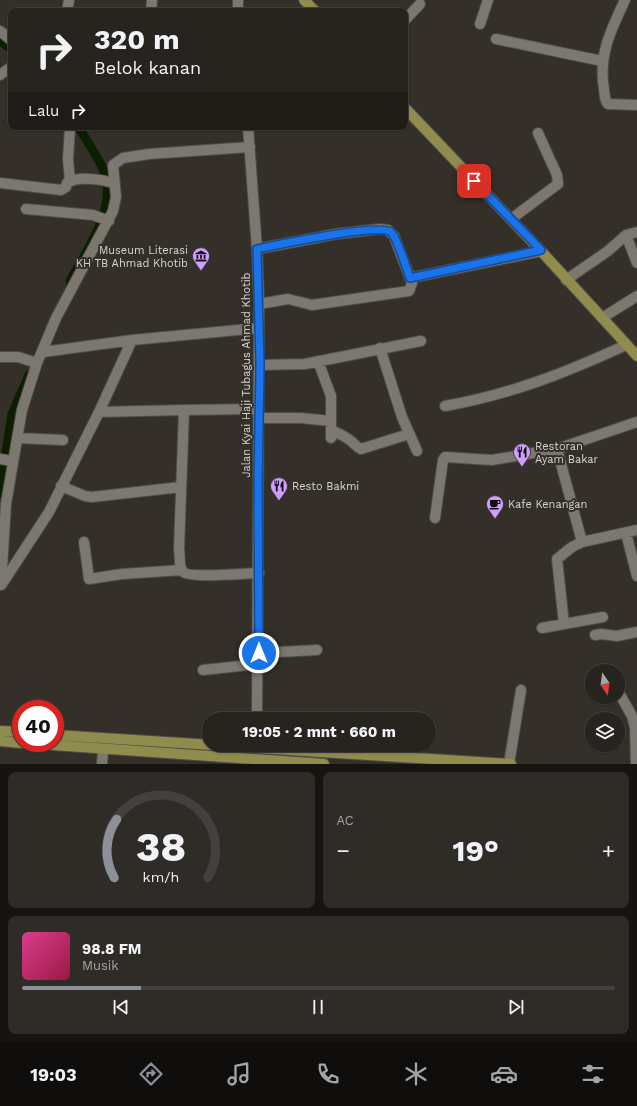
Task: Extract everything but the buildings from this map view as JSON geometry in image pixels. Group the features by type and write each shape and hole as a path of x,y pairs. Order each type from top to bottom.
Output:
{"main road":[{"path":"304,0 312,8"},
{"path":"408,111 541,250 566,280 637,356"},
{"path":"0,731 12,732"},
{"path":"64,736 202,744"},
{"path":"0,741 12,742"},
{"path":"64,747 256,762 324,764"},
{"path":"256,762 257,752"},
{"path":"331,752 510,764"}],"street":[{"path":"480,24 488,0"},
{"path":"624,0 612,28 602,61 606,102 609,105 637,105"},
{"path":"408,17 420,4"},
{"path":"0,31 8,38"},
{"path":"496,39 602,61"},
{"path":"70,130 68,159 70,181"},
{"name":"Jalan Kyai Haji Tubagus Ahmad Khotib","path":"248,130 257,249 260,365 259,658 257,712"},
{"path":"511,219 558,184 557,176 538,134"},
{"path":"1,586 3,504 6,460 16,438 22,410 36,362 43,352 56,318 106,219 113,211 116,196 111,182 112,165 123,158 149,154 250,147"},
{"path":"0,183 61,190 66,188 67,182 74,179 111,182"},
{"path":"26,209 93,215 106,219"},
{"path":"257,249 336,234 380,229 388,230 394,236 412,284 408,291 312,305 288,300 259,304"},
{"path":"566,280 608,251 626,235 637,232"},
{"path":"626,235 637,263"},
{"path":"410,278 541,250"},
{"path":"602,318 637,296"},
{"path":"43,352 132,340 258,328"},
{"path":"1,586 49,512 99,412 132,340"},
{"path":"260,365 305,364 380,348 422,341"},
{"path":"445,406 483,400 545,381 626,345"},
{"path":"380,348 397,405 417,451"},
{"path":"0,357 22,358 36,362"},
{"path":"318,362 331,396 331,430"},
{"path":"99,412 184,410 259,413 301,418 340,434 352,441 357,448 361,449 409,434"},
{"path":"184,410 179,549 182,570 185,574 201,576 259,573"},
{"path":"435,518 443,460 445,457 492,460 557,449 637,422"},
{"path":"16,438 63,440"},
{"path":"557,449 582,542"},
{"path":"61,486 85,496 92,497 181,487"},
{"path":"564,624 557,559 572,547 582,542 637,530"},
{"path":"626,533 637,576"},
{"path":"84,542 89,579 122,574 182,570"},
{"path":"542,628 603,618"},
{"path":"595,635 601,634 621,636 637,632"},
{"path":"203,670 259,658 317,650"},
{"path":"510,764 521,690"},
{"path":"625,704 632,716 635,727 636,764"},
{"path":"102,764 103,750"}],"waterway":[{"path":"0,41 8,47"},
{"path":"70,281 98,229 104,214 107,200 107,186 102,166 80,130"},
{"path":"0,493 12,414 29,375"}],"place":[{"name":"Museum Literasi KH TB Ahmad Khotib","path":"201,271"},
{"name":"Restoran Ayam Bakar","path":"522,467"},
{"name":"Resto Bakmi","path":"279,501"},
{"name":"Kafe Kenangan","path":"495,519"}],"route":[{"path":"259,653 258,484 260,365 257,249 336,234 380,229 388,230 394,236 410,278 541,250 474,181"}]}
